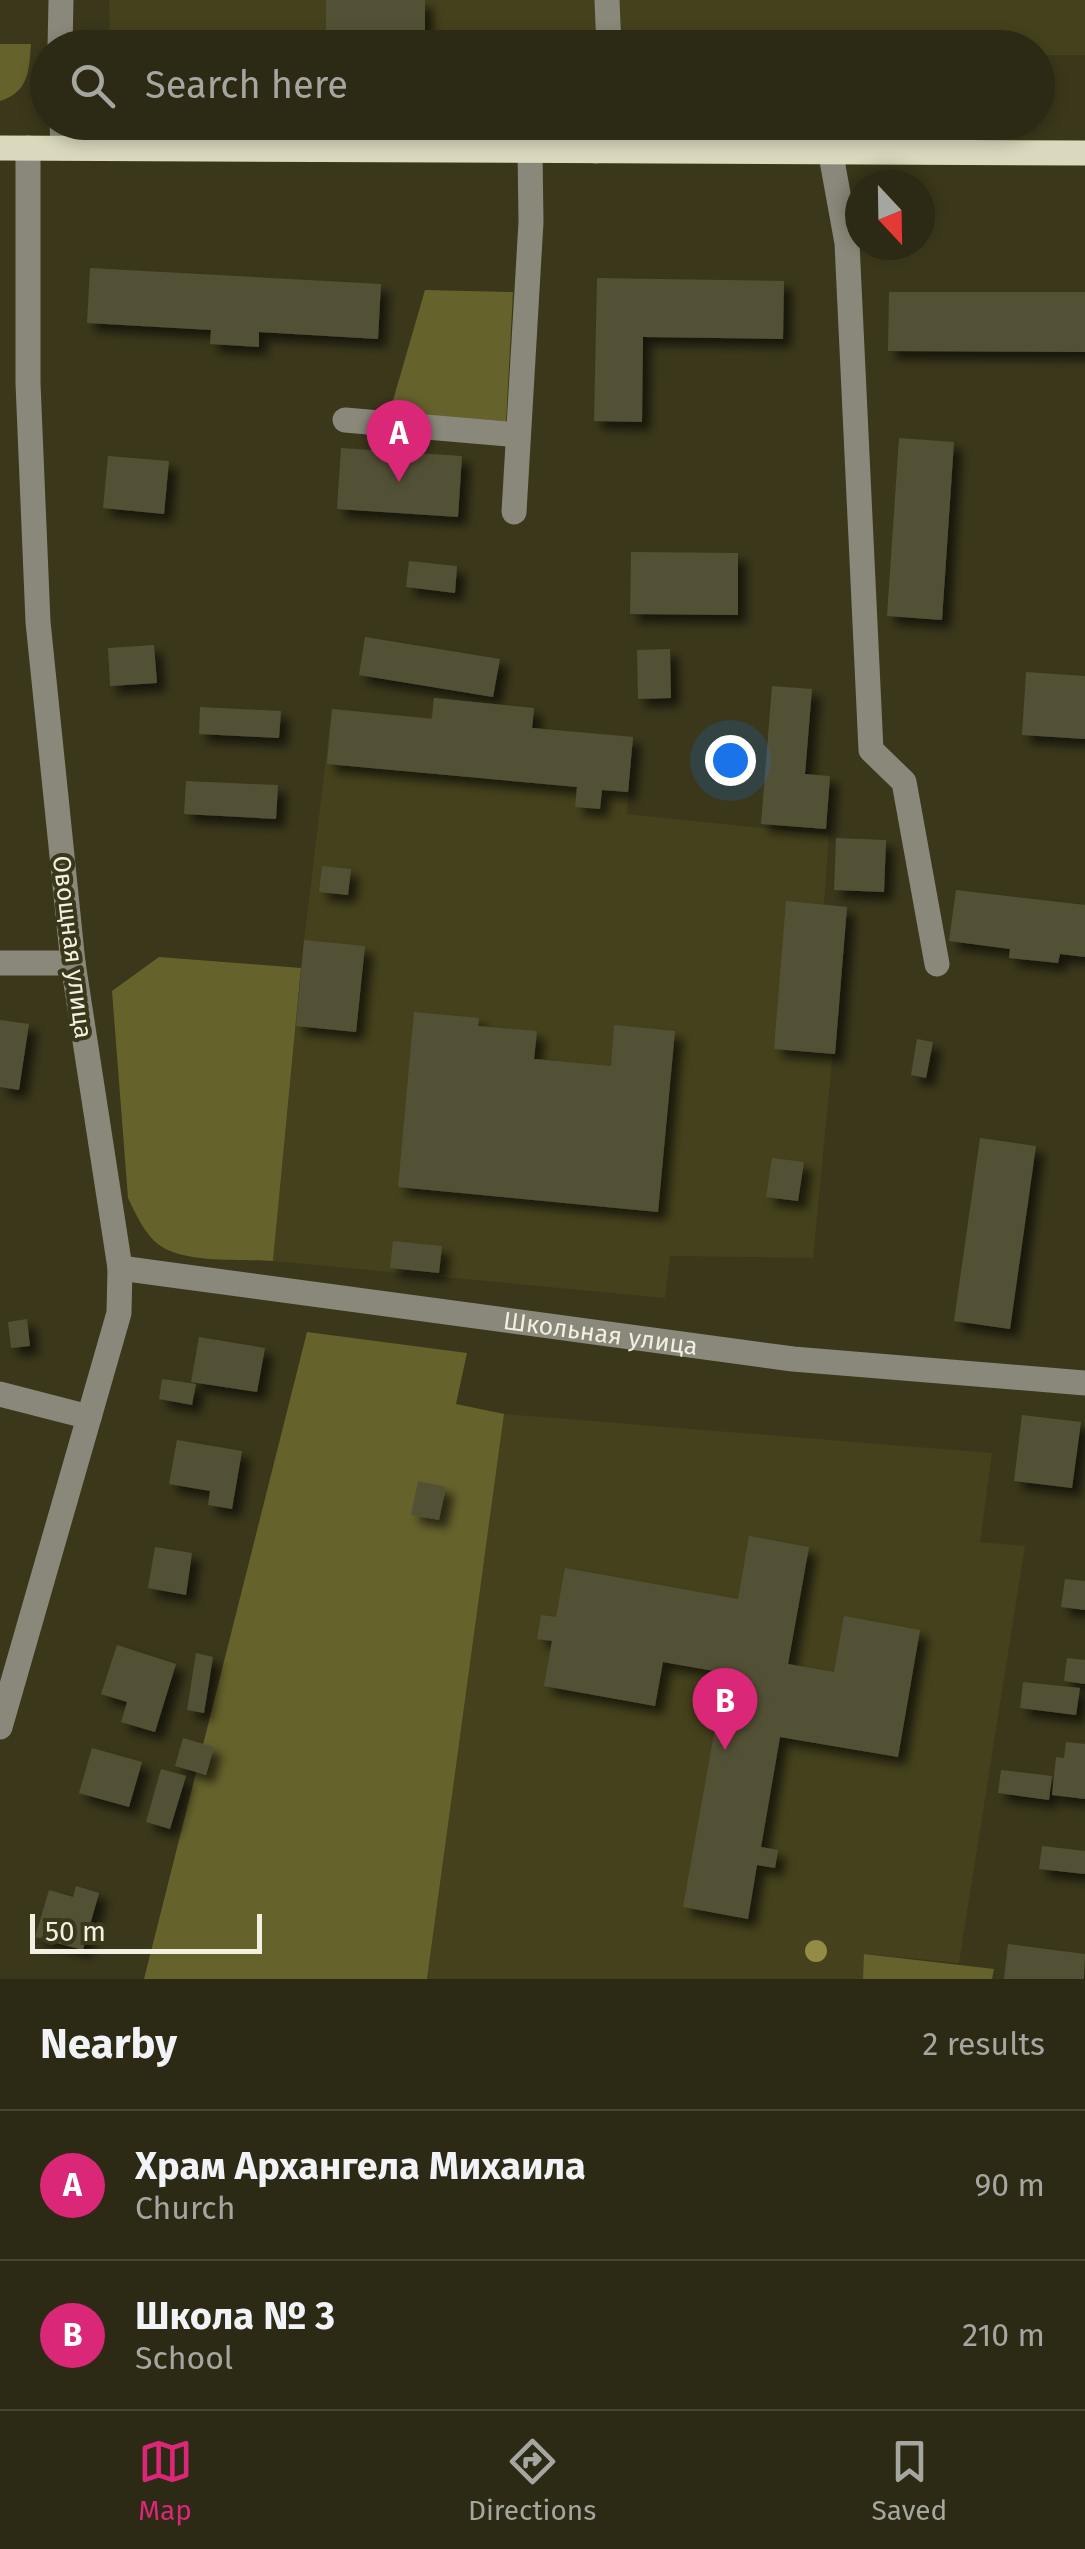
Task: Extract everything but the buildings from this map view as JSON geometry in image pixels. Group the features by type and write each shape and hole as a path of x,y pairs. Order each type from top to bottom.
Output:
{"main road":[{"path":"0,148 28,148 50,140"},
{"path":"209,140 530,151 1085,153"}],"street":[{"path":"60,30 61,0"},
{"path":"607,0 608,30"},
{"path":"596,151 598,140"},
{"path":"830,140 847,244 872,750 904,782 937,964"},
{"name":"Овощная улица","path":"0,1727 119,1313 120,1268 73,964 38,622 28,382 28,148"},
{"path":"514,512 532,222 530,151"},
{"path":"345,420 518,435"},
{"path":"0,964 73,964"},
{"name":"Школьная улица","path":"120,1268 793,1359 1085,1383"},
{"path":"0,1394 90,1417"}],"shaded area":[{"path":"109,0 1085,0 1085,55 1055,55 1055,30 110,30"},
{"path":"0,44 30,44 28,72 22,86 0,101"},
{"path":"425,290 513,292 506,423 389,414"},
{"path":"434,698 534,708 533,728 633,737 627,814 829,835 824,904 847,907 813,1258 670,1256 665,1298 273,1261 304,940 332,709 431,718"},
{"path":"159,957 301,968 273,1261 175,1253 152,1238 128,1198 112,991"},
{"path":"307,1332 467,1353 456,1404 504,1414 427,1979 144,1979"},
{"path":"504,1414 992,1453 980,1542 1025,1546 959,1963 865,1954 863,1979 427,1979"},
{"path":"864,1954 994,1969 992,1979 863,1979"}],"place":[{"name":"Храм Архангела Михаила","path":"399,482"},
{"name":"Школа № 3","path":"725,1750"}]}
